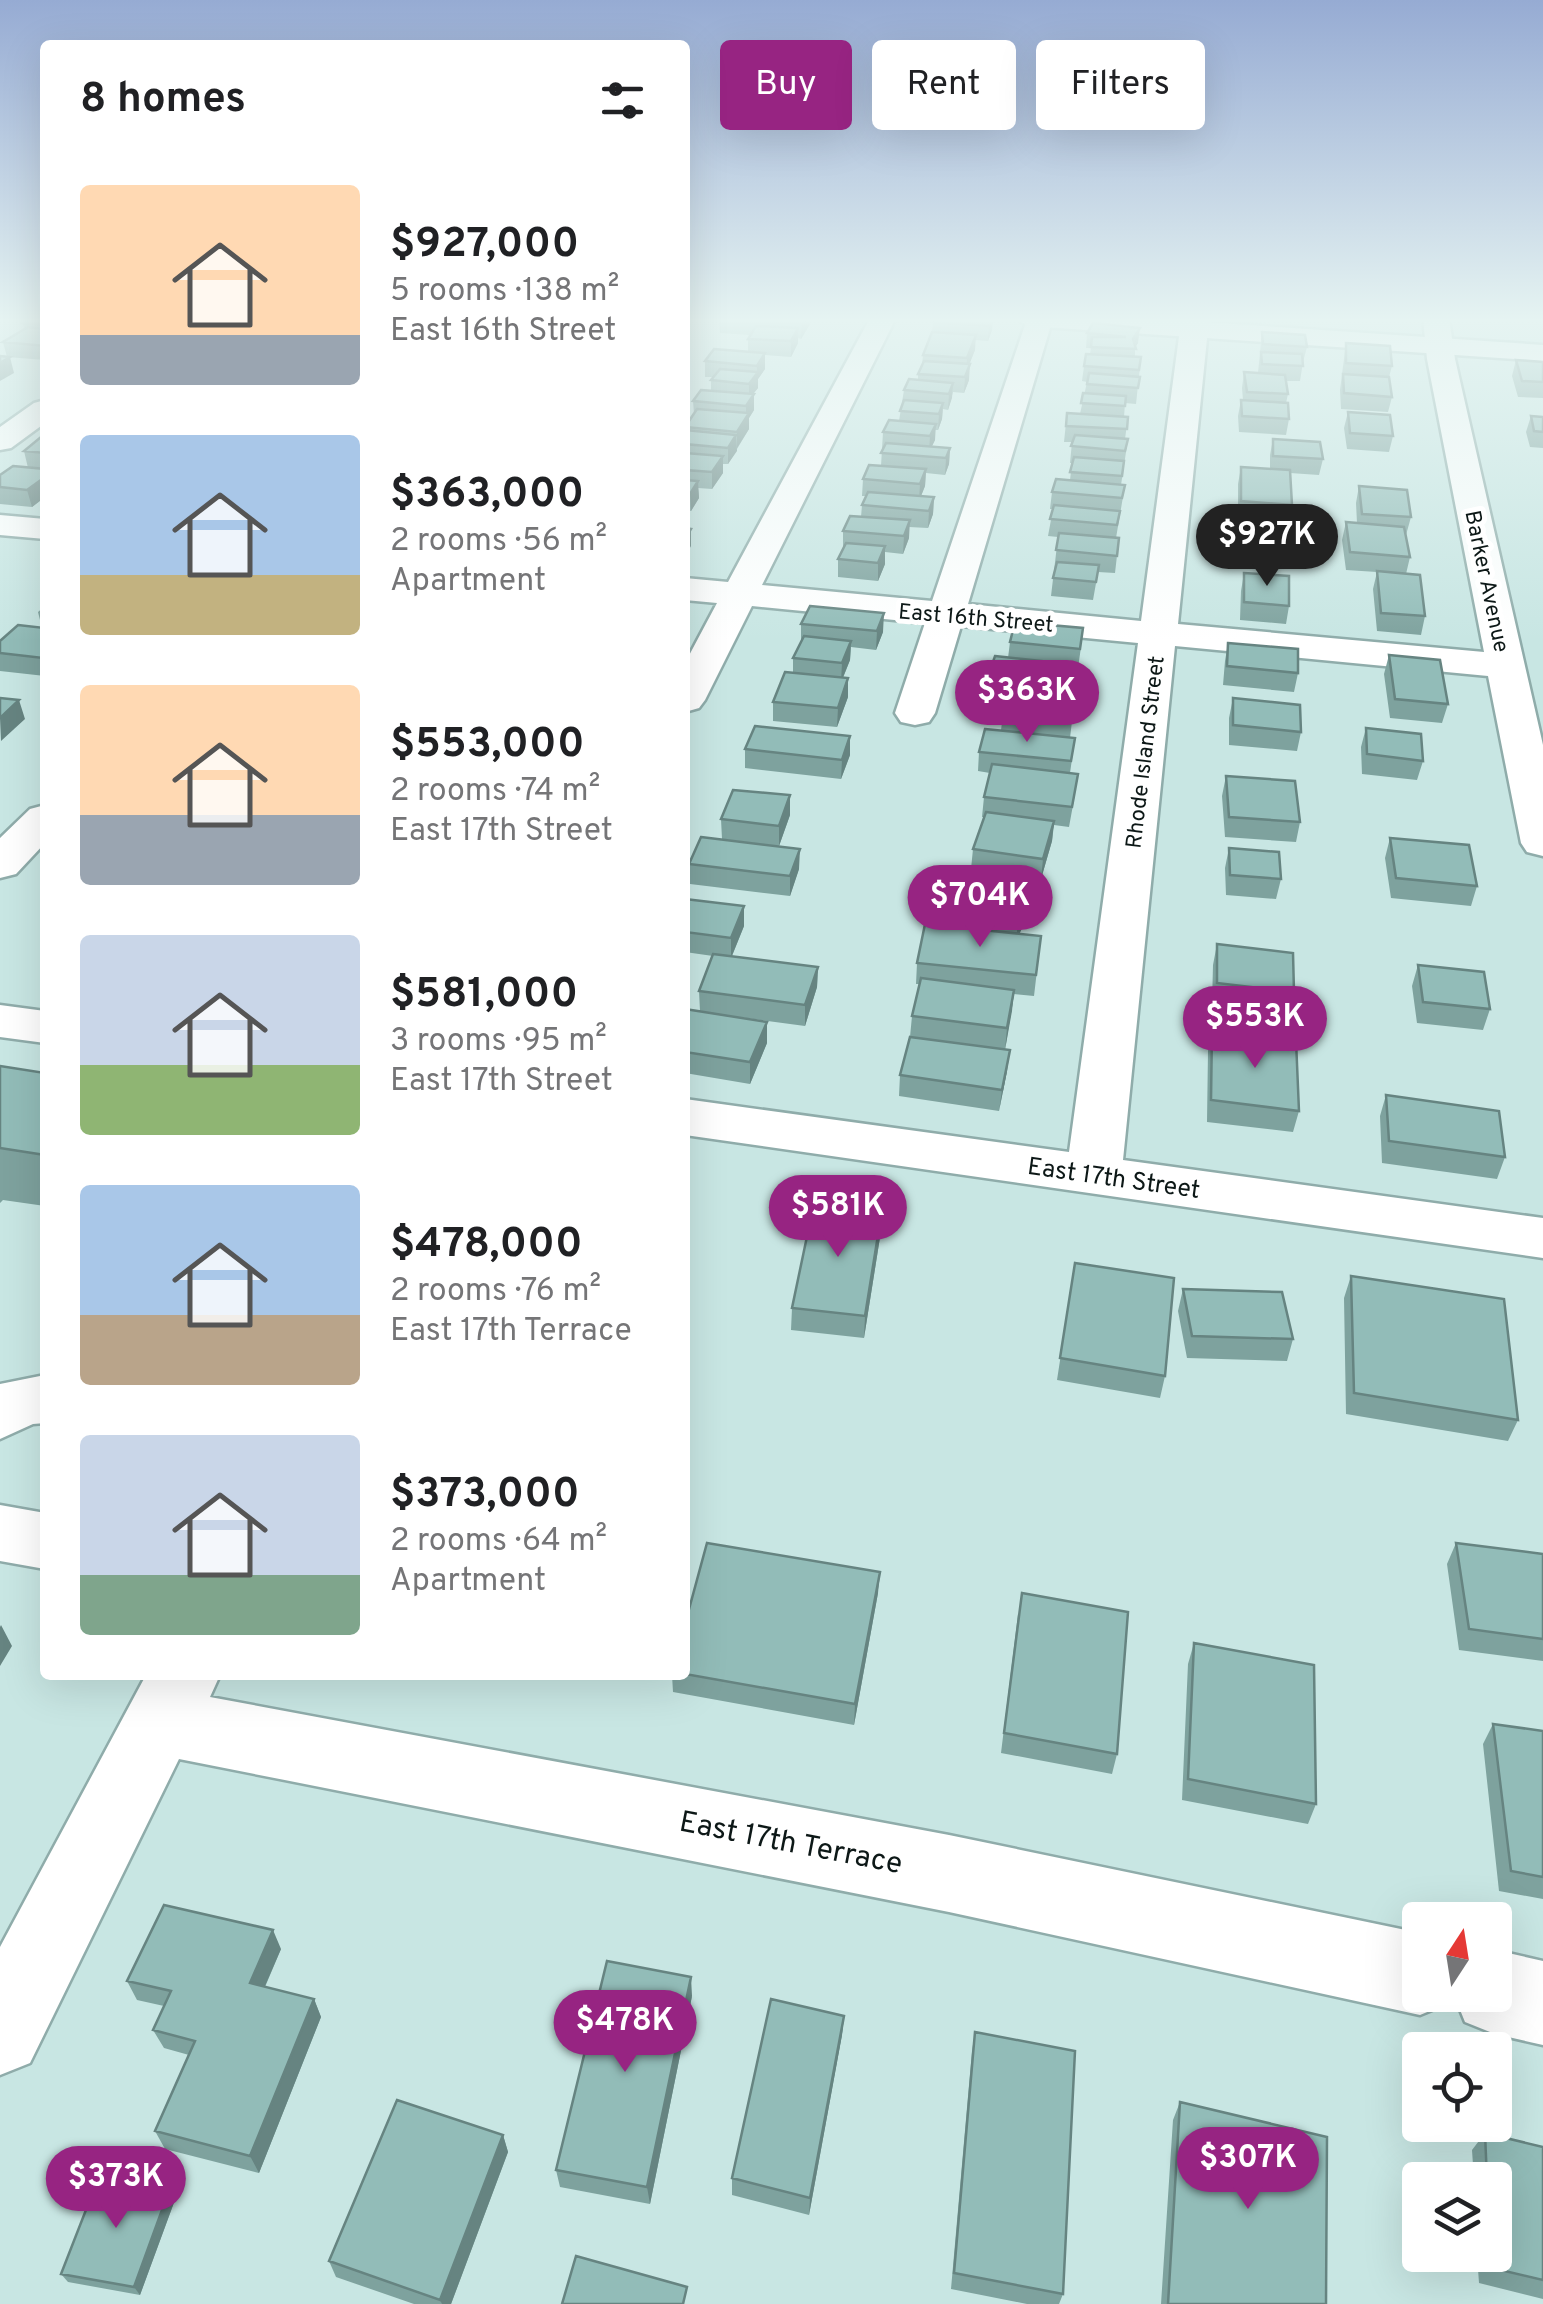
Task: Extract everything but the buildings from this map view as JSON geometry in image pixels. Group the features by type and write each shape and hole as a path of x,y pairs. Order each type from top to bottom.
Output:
{"street":[{"path":"0,441 22,426"},
{"path":"690,681 826,426"},
{"path":"914,713 1006,426"},
{"name":"Rhode Island Street","path":"1094,1174 1183,426"},
{"name":"Barker Avenue","path":"1456,426 1543,843"},
{"path":"0,525 40,529"},
{"name":"East 16th Street","path":"690,589 1506,666"},
{"path":"0,864 40,823"},
{"path":"0,1020 40,1026"},
{"name":"East 17th Street","path":"690,1118 1543,1238"},
{"path":"0,1414 40,1399"},
{"path":"0,1533 40,1540"},
{"path":"0,2033 22,1944 172,1699"},
{"name":"East 17th Terrace","path":"172,1699 582,1800 1156,1914 1402,1970"},
{"path":"1512,1996 1543,2004"}]}
